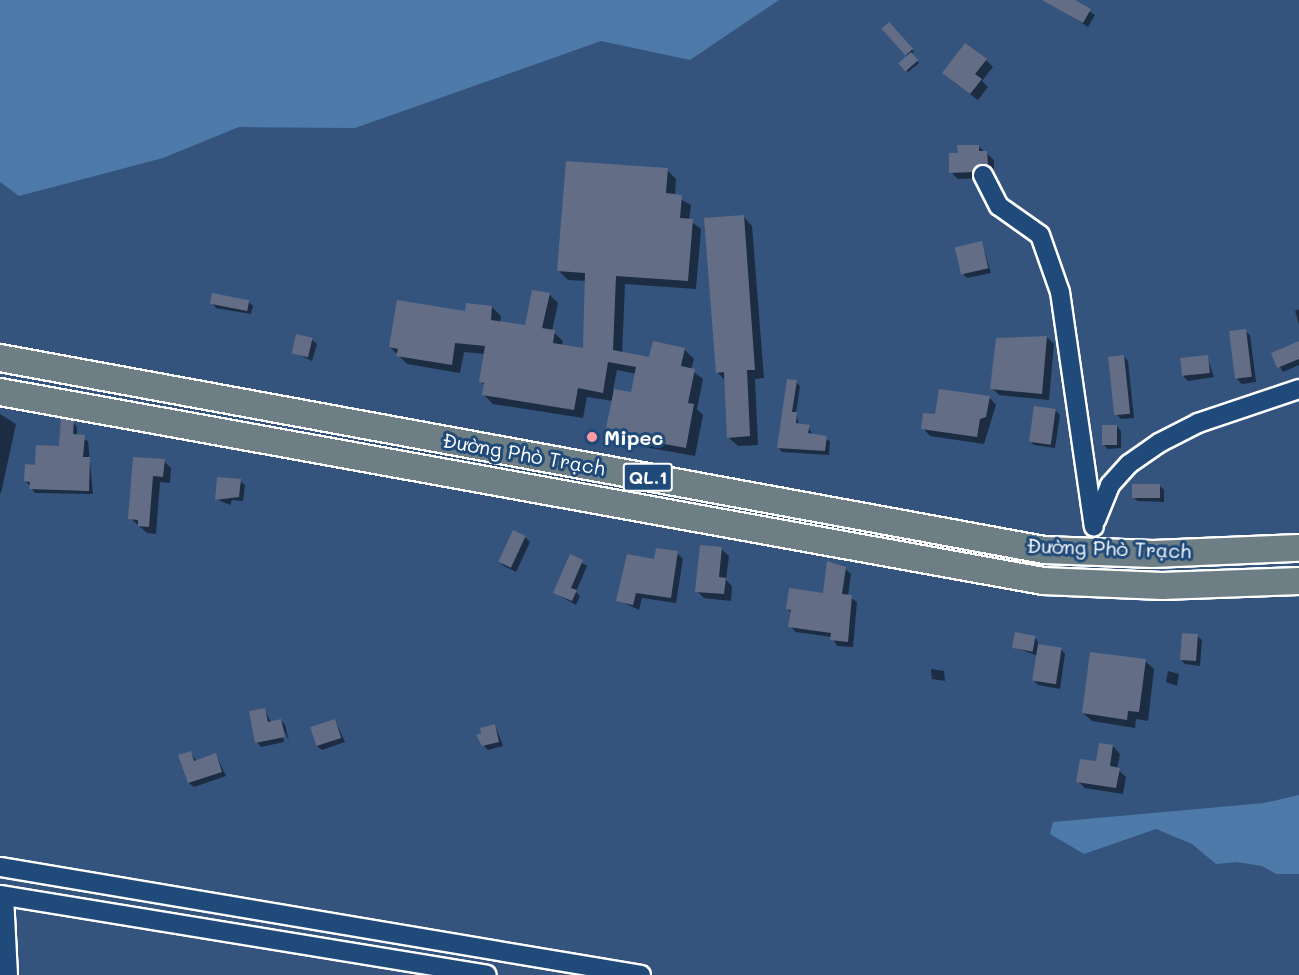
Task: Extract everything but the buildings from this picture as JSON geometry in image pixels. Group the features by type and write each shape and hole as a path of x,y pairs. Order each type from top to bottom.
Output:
{"highway":[{"name":"Đường Phò Trạch","path":"0,358 1044,550 1095,539 1153,554 1299,548"},
{"name":"Đường Phò Trạch","path":"0,392 1043,581 1162,586 1299,581"}],"street":[{"path":"983,176 999,206 1040,235 1060,292 1095,539"},
{"path":"1095,539 1110,485 1129,464 1159,443 1198,423 1299,389"},
{"path":"0,867 642,975"},
{"path":"8,975 2,896 486,975"}],"water":[{"path":"0,0 779,0 690,60 601,41 355,128 239,127 163,158 19,196 0,182"},
{"path":"1299,795 1299,874 1276,874 1262,866 1237,862 1216,864 1192,844 1156,829 1084,854 1050,834 1053,822 1264,803"}],"place":[{"name":"Mipec","path":"592,437"}]}
